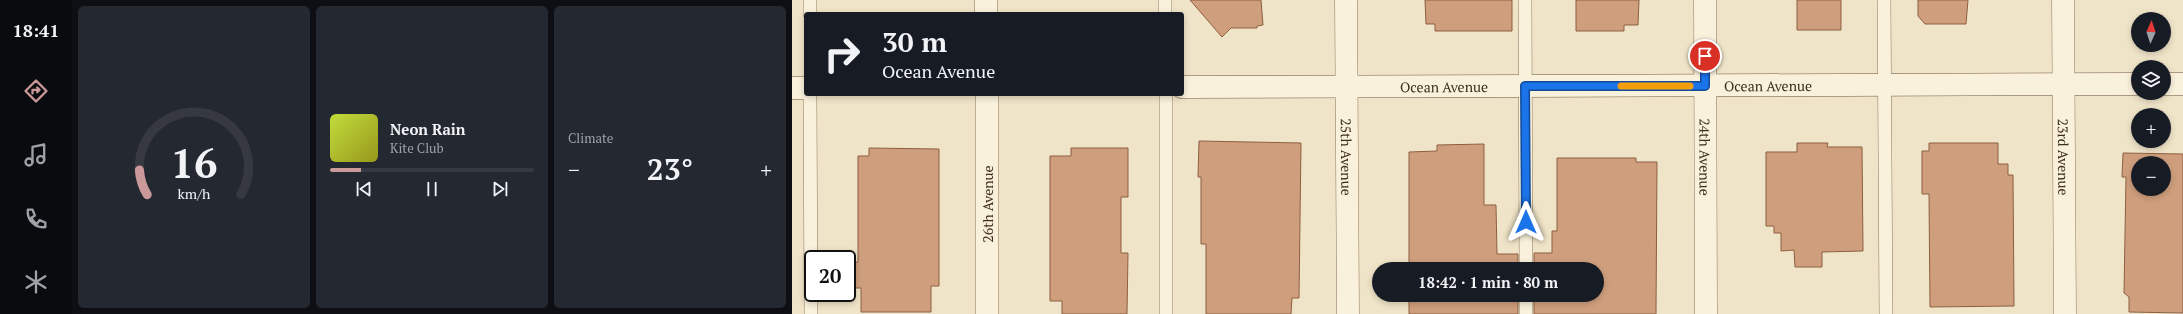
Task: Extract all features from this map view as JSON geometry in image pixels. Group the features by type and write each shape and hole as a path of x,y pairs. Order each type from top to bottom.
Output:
{"street":[{"path":"986,0 986,12"},
{"name":"25th Avenue","path":"1346,0 1348,314"},
{"name":"24th Avenue","path":"1705,0 1706,314"},
{"name":"23rd Avenue","path":"2063,0 2065,314"},
{"name":"Ocean Avenue","path":"1184,87 2131,84"},
{"path":"2171,84 2183,84"},
{"path":"792,88 804,88"},
{"name":"26th Avenue","path":"987,96 987,314"}],"lane":[{"path":"810,0 810,12"},
{"path":"1165,0 1165,12"},
{"path":"1525,0 1526,262"},
{"path":"1884,0 1886,314"},
{"path":"810,96 811,314"},
{"path":"1166,96 1166,314"},
{"path":"1526,302 1526,314"}],"building":[{"path":"1190,0 1261,0 1263,25 1257,26 1257,28 1231,28 1222,37"},
{"path":"1425,0 1512,0 1512,31 1435,31 1435,24 1426,24"},
{"path":"1576,0 1639,0 1638,25 1624,25 1624,31 1576,31"},
{"path":"1797,0 1841,0 1841,30 1797,30"},
{"path":"1918,0 1968,0 1966,24 1925,24 1918,16"},
{"path":"1199,141 1301,143 1299,298 1292,298 1291,314 1206,314 1206,244 1201,244 1201,177 1198,177"},
{"path":"1797,143 1828,143 1827,147 1862,147 1863,251 1822,252 1822,267 1795,267 1794,250 1781,251 1781,233 1774,233 1774,226 1766,226 1766,152 1797,152"},
{"path":"1929,143 1998,143 1998,164 2008,164 2008,175 2013,175 2014,306 1930,307 1929,194 1922,194 1922,151 1929,151"},
{"path":"1484,144 1484,205 1496,205 1497,254 1518,254 1518,262 1409,262 1409,152 1437,151 1437,145"},
{"path":"869,148 939,149 939,286 931,286 931,312 861,312 861,288 856,288 856,262 858,262 858,156 869,156"},
{"path":"1071,148 1128,148 1128,197 1121,197 1121,253 1128,253 1127,314 1062,314 1062,301 1050,301 1050,156 1071,156"},
{"path":"2123,153 2183,154 2183,313 2129,312 2129,297 2124,293 2126,177 2122,177"},
{"path":"1557,158 1636,158 1636,162 1657,162 1656,314 1534,314 1534,302 1604,302 1604,262 1534,262 1534,253 1552,253 1552,231 1557,231"},
{"path":"1409,302 1518,302 1518,314 1409,314"}],"slow traffic":[{"path":"1621,86 1690,86"}],"route":[{"path":"1526,222 1525,86 1705,86 1705,56"}]}
